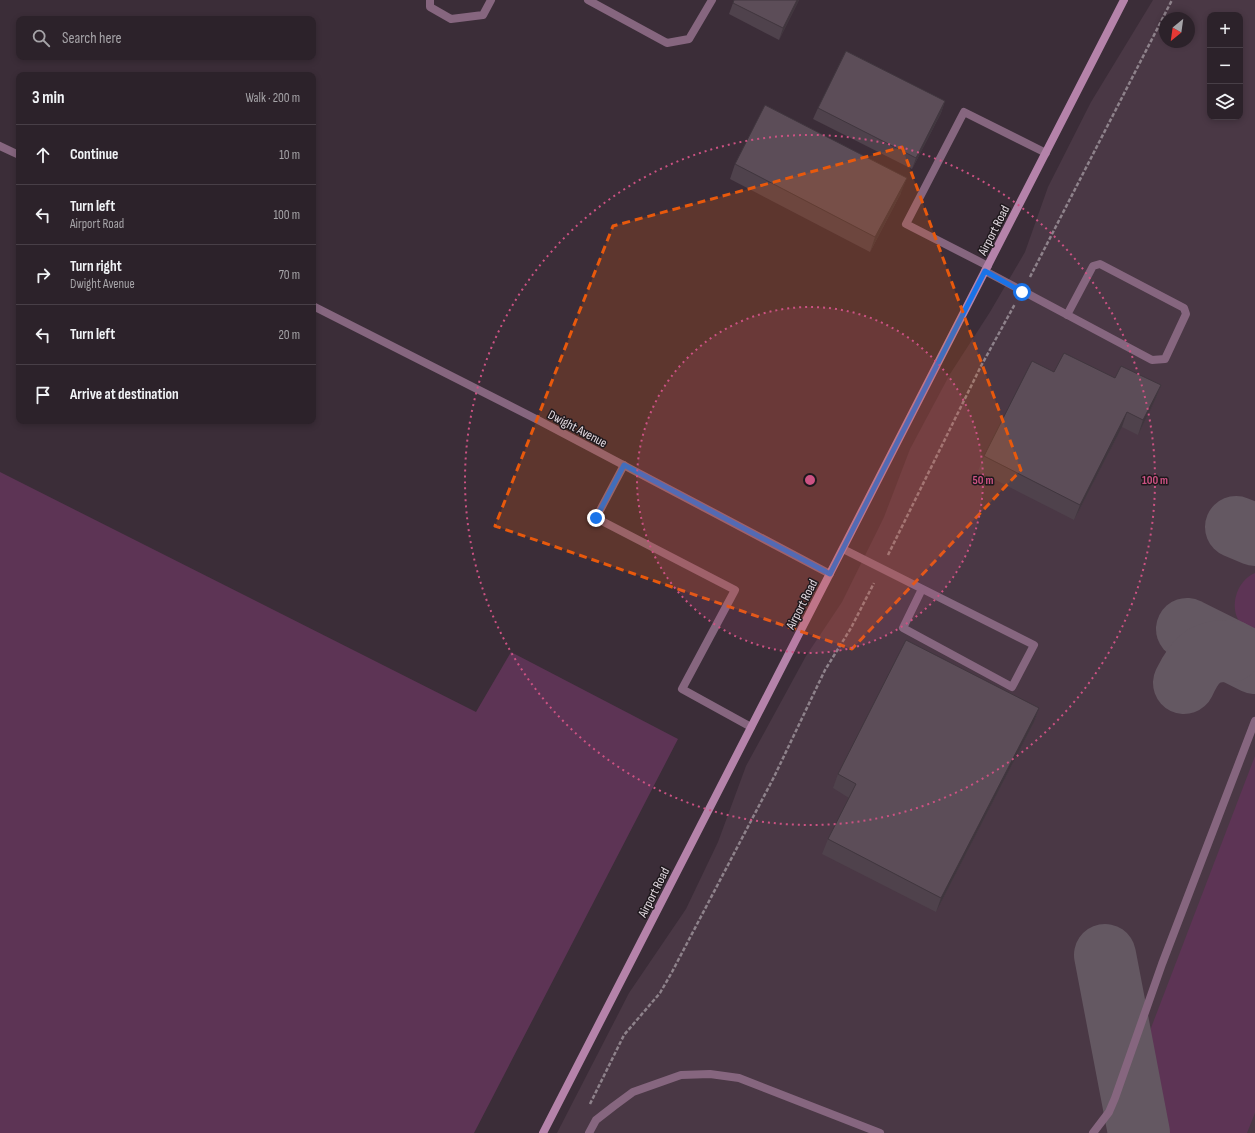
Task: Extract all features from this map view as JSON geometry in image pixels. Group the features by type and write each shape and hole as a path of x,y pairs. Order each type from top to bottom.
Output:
{"street":[{"path":"430,0 430,7 451,19 483,15 491,0"},
{"path":"588,0 667,43 689,39 712,0"},
{"name":"Airport Road","path":"543,1133 1124,0"},
{"path":"1046,153 964,112 906,224 1067,315 1152,360 1165,359 1186,314 1184,308 1100,264 1093,266 1067,315"},
{"path":"0,146 16,154"},
{"name":"Dwight Avenue","path":"316,308 624,465 830,574"},
{"path":"624,465 596,518 735,590 682,689 751,727"},
{"path":"843,549 1034,645 1012,687 903,628 922,589"},
{"path":"1093,1133 1109,1112 1115,1098 1162,964 1255,721"},
{"path":"589,1133 596,1120 634,1092 681,1075 710,1074 738,1078 880,1133"}],"highlighted area":[{"path":"902,147 1021,470 852,649 495,526 613,226"}],"shaded area":[{"path":"1153,0 1255,0 1255,1133 557,1133 629,993 686,909 718,842 746,766 806,656 842,602 884,517 910,449 950,374 990,312 1025,252 1048,187 1091,102"},
{"path":"0,472 476,712 511,652 678,739 474,1133 0,1133"},
{"path":"1255,573 1255,630 1246,627 1239,621 1235,604 1236,595 1240,586 1247,578"},
{"path":"1255,756 1255,1113 1247,1133 1159,1133 1145,1065 1151,1028"}],"building":[{"path":"734,0 797,0 783,28 733,3"},
{"path":"846,51 945,101 916,158 818,108"},
{"path":"765,105 907,178 875,237 735,164"},
{"path":"1064,353 1115,378 1121,366 1161,385 1143,420 1127,412 1080,505 984,456 1032,361 1054,372"},
{"path":"906,640 1039,708 941,898 828,839 856,784 838,774"}],"taxiway":[{"path":"1236,527 1255,535"},
{"path":"1187,629 1255,663"},
{"path":"1184,683 1192,668 1202,658 1214,652 1231,651"},
{"path":"1105,955 1139,1133"}],"route":[{"path":"596,518 624,465 830,574 985,271 1022,292"}]}
